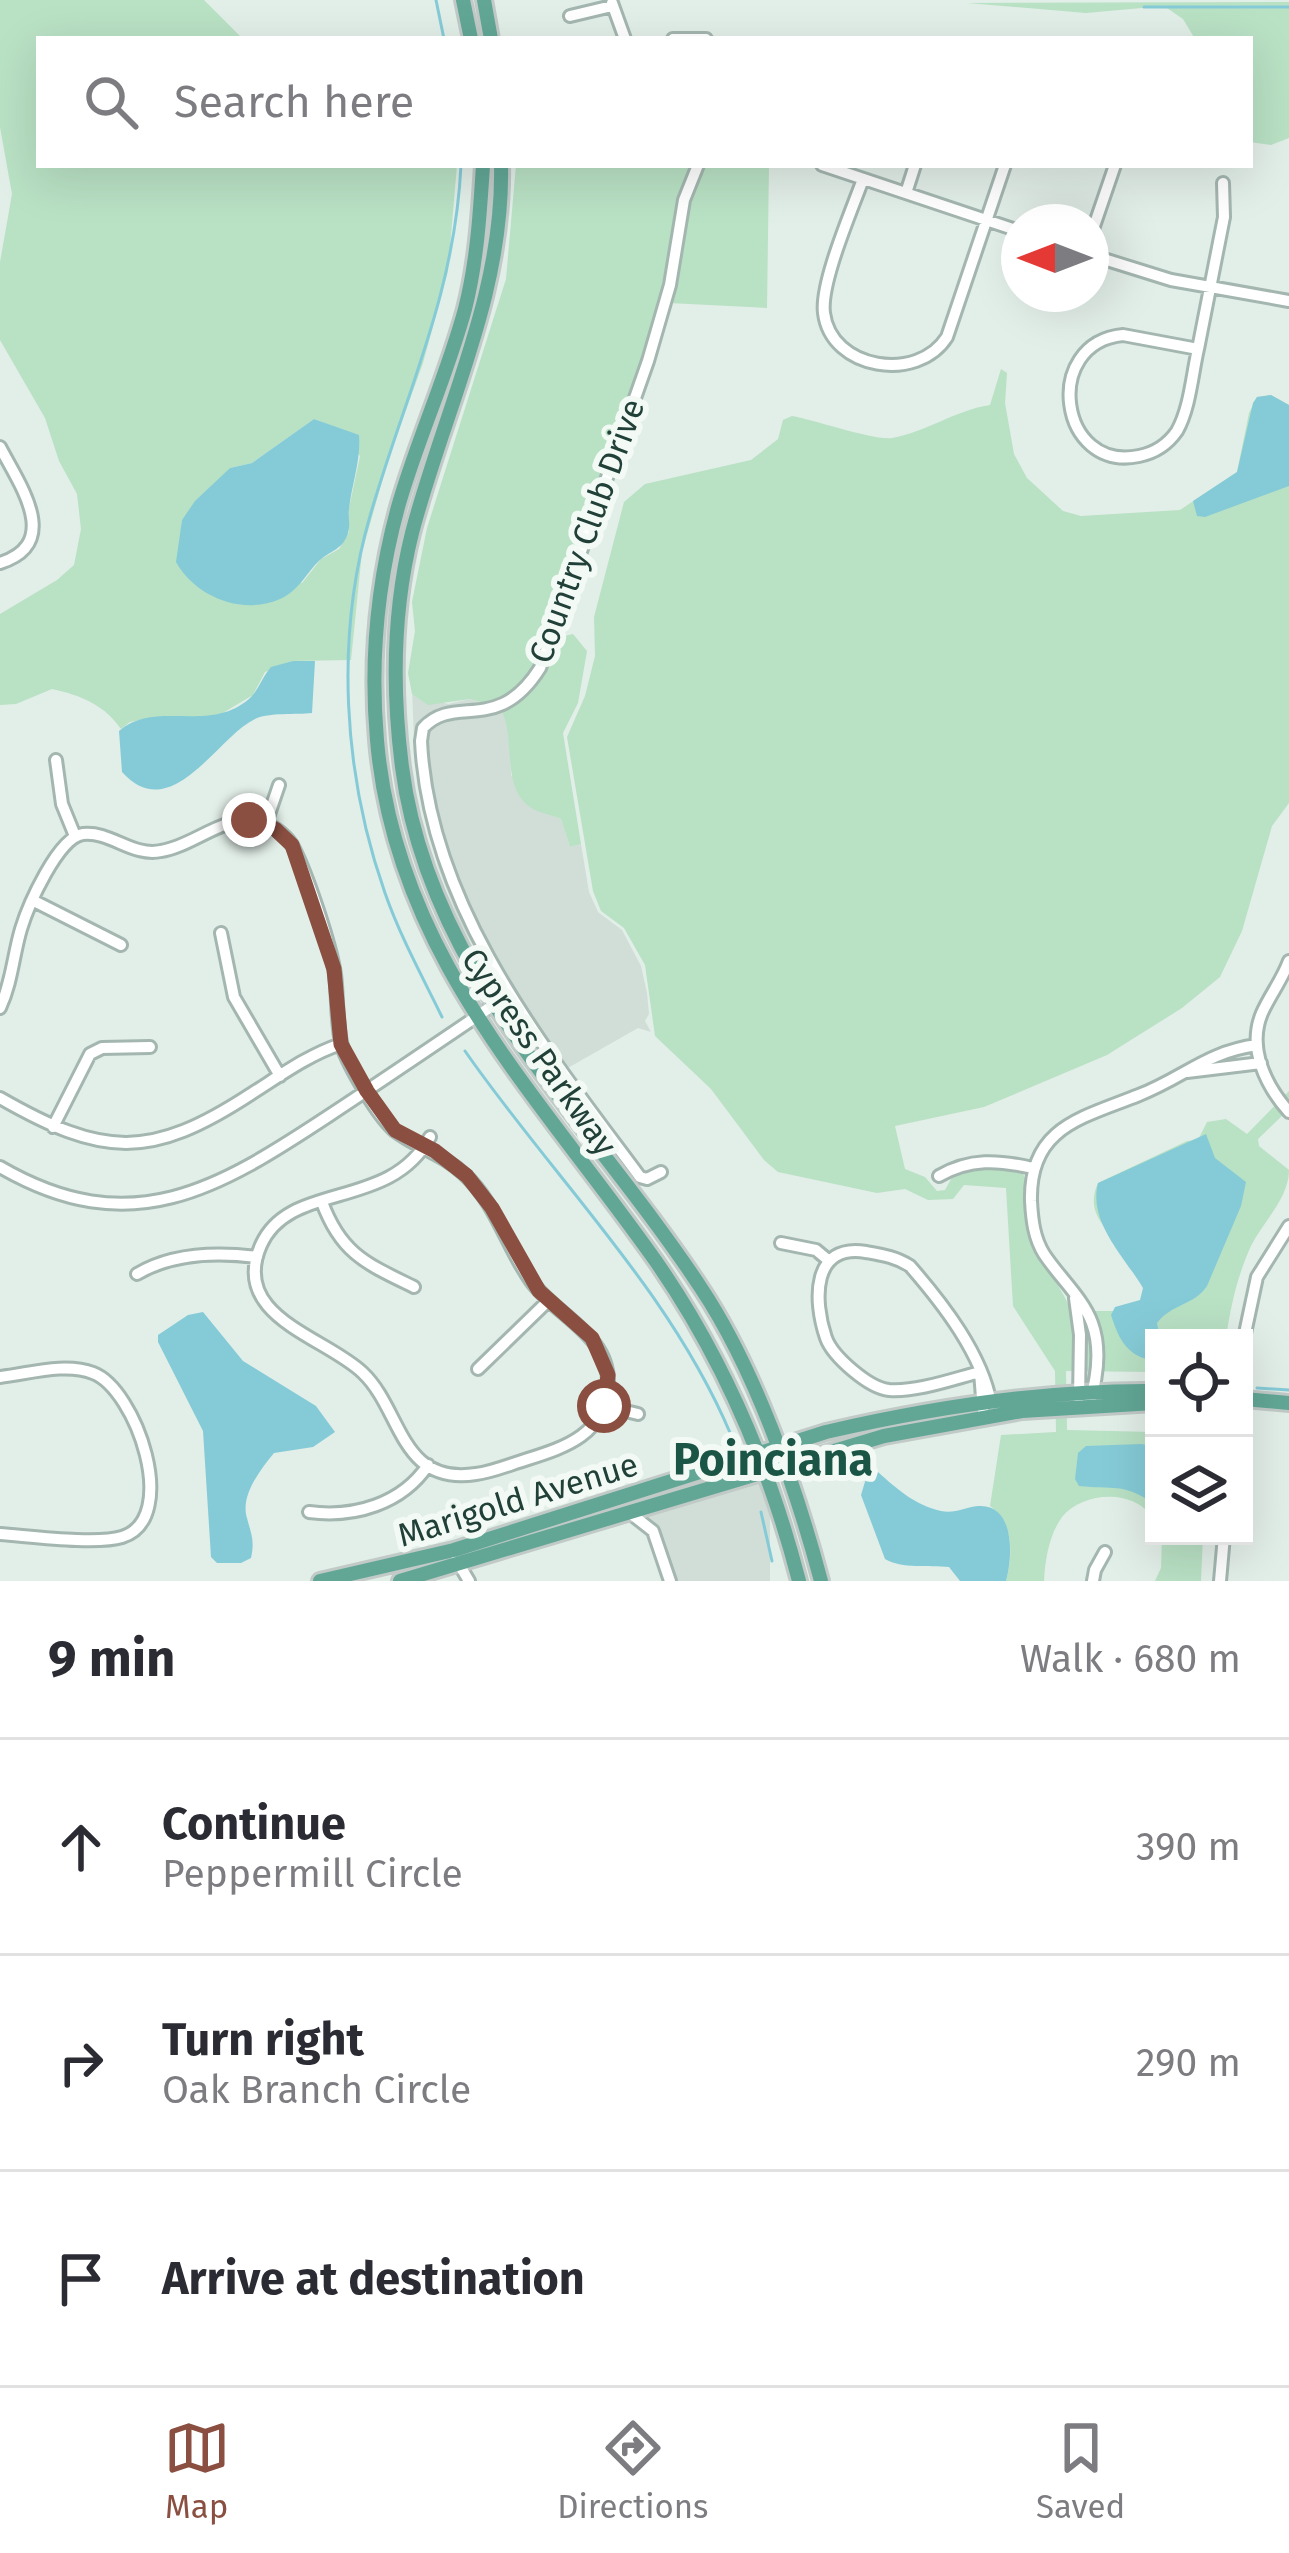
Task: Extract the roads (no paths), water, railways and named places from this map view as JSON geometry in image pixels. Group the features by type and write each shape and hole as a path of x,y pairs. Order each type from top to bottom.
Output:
{"main road":[{"path":"463,0 470,36"},
{"path":"484,0 490,36"},
{"name":"Cypress Parkway","path":"483,168 474,262 464,309 384,562 374,677 386,809 404,870 443,962 476,1018 666,1277 718,1363 768,1470 799,1581"},
{"name":"Cypress Parkway","path":"502,168 495,263 411,538 399,598 396,716 411,818 451,928 493,1004 703,1289 784,1465 821,1581"},
{"name":"Marigold Avenue","path":"320,1581 456,1566 777,1448 870,1422 1145,1392"},
{"name":"Marigold Avenue","path":"1085,1399 1145,1402"},
{"path":"1253,1400 1289,1402"},
{"name":"Marigold Avenue","path":"400,1581 987,1409"}],"street":[{"path":"570,16 612,3 624,36"},
{"name":"Country Club Drive","path":"661,1172 640,1177 567,1078 476,934 454,882 430,801 422,760 423,728 447,713 483,712 510,703 540,668 648,362 670,285 684,200 697,168"},
{"path":"831,168 1001,225"},
{"path":"905,193 914,168"},
{"path":"863,179 823,306 825,321 835,340 864,358 907,366 938,349 950,331 1004,168"},
{"path":"1101,204 1113,168"},
{"path":"1198,350 1123,335 1093,345 1070,384 1076,427 1092,445 1114,456 1138,456 1156,450 1179,427 1198,350 1224,217 1223,183"},
{"path":"1109,260 1210,288 1289,301"},
{"path":"0,447 29,502 34,522 24,549 0,563"},
{"path":"56,760 62,804 75,836"},
{"path":"266,824 279,785"},
{"path":"0,1008 21,930 56,854 75,836 98,836 132,850 155,852 235,822 266,824 285,837 334,969 345,1014 341,1044 367,1091 395,1130 427,1142 480,1191 524,1271 548,1301 585,1331 600,1351 608,1375 604,1406 588,1432 564,1448 475,1474 454,1474 428,1465 404,1442 361,1371 272,1311 258,1284 257,1257 278,1222 393,1178 408,1168 427,1142"},
{"path":"34,901 122,945"},
{"path":"221,934 234,997 280,1076"},
{"path":"1289,961 1260,1020 1258,1045 1274,1093 1289,1112"},
{"path":"0,1167 50,1191 85,1200 134,1204 189,1194 245,1171 511,994"},
{"path":"0,1098 53,1127 102,1141 159,1140 201,1126 317,1052 341,1044"},
{"path":"1085,1399 1096,1384 1094,1328 1037,1241 1031,1200 1033,1168 1050,1137 1062,1128 1184,1073 1214,1054 1258,1045"},
{"path":"53,1127 90,1054 102,1048 150,1047"},
{"path":"1184,1073 1261,1064"},
{"path":"939,1176 958,1165 986,1161 1033,1168"},
{"path":"322,1202 332,1228 350,1251 414,1287"},
{"path":"1246,1329 1257,1277 1289,1226"},
{"path":"781,1243 816,1250 828,1260"},
{"path":"980,1372 898,1389 871,1383 834,1351 826,1337 820,1280 828,1260 854,1250 910,1266 974,1354 986,1378 987,1409"},
{"path":"137,1274 158,1263 196,1257 225,1253 257,1257"},
{"path":"478,1369 548,1301"},
{"path":"0,1377 78,1369 111,1383 139,1436 151,1496 143,1520 122,1537 0,1534"},
{"path":"604,1406 638,1414"},
{"path":"309,1512 339,1514 385,1502 408,1490 428,1465"},
{"path":"630,1513 653,1531 670,1581"},
{"path":"1220,1581 1223,1545"},
{"path":"1093,1581 1106,1552"},
{"path":"456,1566 469,1581"}],"water":[{"path":"1271,395 1289,405 1289,486 1197,516 1193,501 1237,472 1253,403 1257,397"},
{"path":"314,419 359,435 345,541 280,599 235,604 207,593 176,562 182,520 230,468 252,463"},
{"path":"315,661 312,713 255,719 176,784 158,789 140,786 122,772 119,731 149,717 200,716 233,709 249,699 271,667"},
{"path":"1206,1134 1215,1158 1246,1182 1241,1206 1207,1286 1169,1312 1157,1323 1158,1329 1145,1329 1145,1358 1125,1346 1111,1315 1115,1307 1140,1300 1143,1288 1103,1225 1096,1197 1098,1183"},
{"path":"203,1312 243,1361 316,1406 335,1432 313,1447 274,1453 263,1467 246,1501 253,1546 251,1558 241,1563 217,1563 211,1557 203,1431 158,1342 158,1335 188,1315"},
{"path":"1145,1445 1145,1498 1126,1490 1079,1486 1075,1479 1078,1453 1086,1446"},
{"path":"878,1472 907,1496 932,1508 951,1512 978,1506 999,1513 1010,1546 1006,1581 960,1581 949,1567 885,1559 861,1495 867,1475"}],"waterway":[{"path":"436,0 443,36"},
{"path":"1144,7 1289,7"},
{"path":"442,1017 397,925 371,848 353,753 348,657 359,562 439,301 461,168"},
{"path":"465,1051 643,1284 706,1382 731,1435"},
{"path":"1257,1388 1289,1390"},
{"path":"761,1512 772,1561"}],"district":[{"name":"Poinciana","path":"773,1460"}]}
